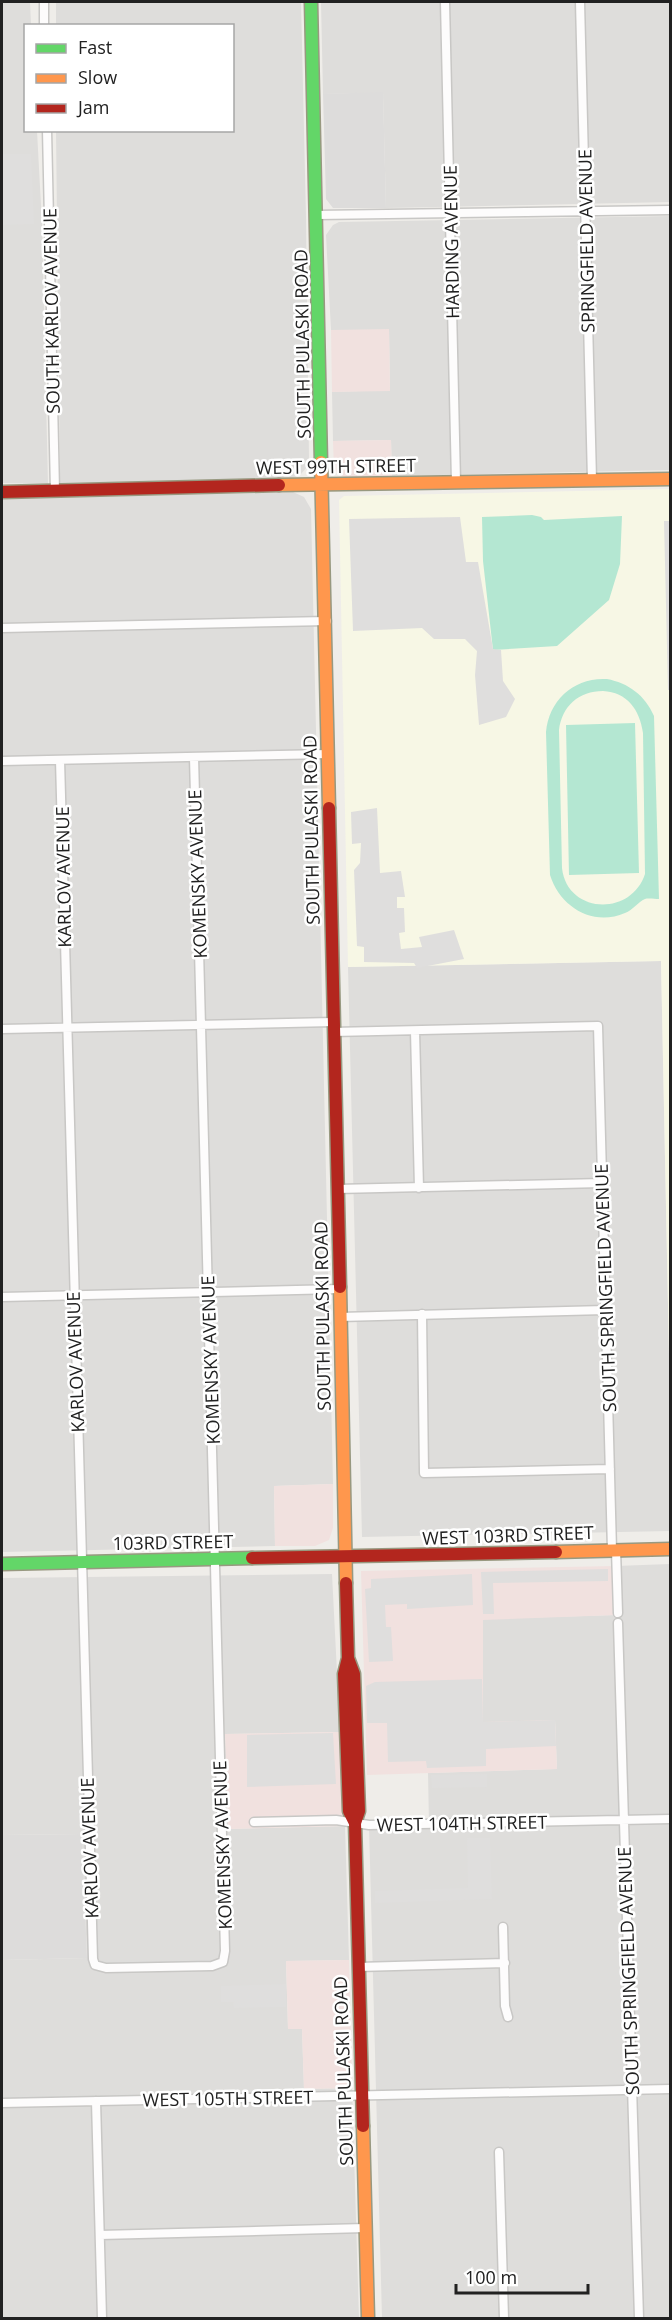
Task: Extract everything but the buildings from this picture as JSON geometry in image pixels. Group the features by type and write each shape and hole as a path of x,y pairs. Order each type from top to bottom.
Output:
{"main road":[{"name":"SOUTH PULASKI ROAD","path":"311,2 327,621 333,1027 348,1658 344,1674 349,1811 355,1823 368,2319"},
{"name":"WEST 99TH STREET","path":"2,492 670,479"},
{"name":"WEST 103RD STREET","path":"345,1557 670,1549"},
{"name":"103RD STREET","path":"2,1564 345,1557"}],"street":[{"path":"44,2 44,24"},
{"name":"HARDING AVENUE","path":"445,2 456,482"},
{"name":"SPRINGFIELD AVENUE","path":"580,2 592,480"},
{"name":"SOUTH KARLOV AVENUE","path":"47,132 55,491"},
{"path":"317,215 670,210"},
{"path":"2,628 327,621"},
{"path":"2,761 328,754"},
{"name":"KOMENSKY AVENUE","path":"95,1965 106,1968 212,1966 223,1962 225,1952 194,757"},
{"name":"KARLOV AVENUE","path":"60,760 92,1953 95,1965"},
{"path":"2,1029 201,1024 415,1031 419,1188"},
{"name":"SOUTH SPRINGFIELD AVENUE","path":"415,1031 598,1026 610,1469 618,1612"},
{"path":"337,1189 602,1183"},
{"path":"2,1297 339,1289"},
{"path":"340,1317 605,1310"},
{"path":"422,1314 424,1473 610,1469"},
{"name":"SOUTH SPRINGFIELD AVENUE","path":"618,1623 639,2319"},
{"name":"WEST 104TH STREET","path":"254,1822 336,1820 369,1825 670,1819"},
{"path":"503,1927 505,2006 508,2017"},
{"path":"358,1967 505,1963"},
{"name":"WEST 105TH STREET","path":"2,2103 670,2089"},
{"path":"96,2101 102,2319"},
{"path":"499,2152 504,2319"},
{"path":"100,2235 365,2228"}],"shaded area":[{"path":"2,2 30,2 31,24 24,24 24,132 37,132 42,224 48,484 2,483"},
{"path":"56,2 301,2 309,460 301,474 290,479 60,483 56,132 234,132 234,24 56,24"},
{"path":"321,2 670,2 670,202 386,208 383,93 323,94"},
{"path":"383,92 386,208 333,208 326,199 323,94"},
{"path":"2,154 31,154 34,224 2,225"},
{"path":"670,216 670,470 392,476 391,440 333,441 332,392 390,390 389,330 331,330 326,235 333,225 339,222"},
{"path":"389,329 390,391 332,392 331,330"},
{"path":"391,440 392,476 344,477 334,470 333,441"},
{"path":"670,489 670,1403 661,961 348,967 339,500 344,496"},
{"path":"293,492 304,497 311,509 333,1484 274,1486 275,1546 2,1552 2,499"},
{"path":"460,517 466,562 478,562 493,649 501,650 503,681 515,699 506,717 479,725 475,675 477,651 465,639 434,639 422,628 353,631 349,519"},
{"path":"664,521 670,521 670,690 668,690"},
{"path":"377,808 380,873 401,871 405,897 397,897 397,908 404,908 405,932 399,933 401,949 422,947 419,937 454,930 464,959 417,968 414,963 364,962 364,947 357,946 354,870 360,863 361,843 352,844 351,812"},
{"path":"661,961 670,1403 670,1531 362,1537 348,967"},
{"path":"333,1484 333,1528 329,1540 315,1546 275,1546 274,1486"},
{"path":"670,1564 670,2318 382,2318 369,1825 429,1824 428,1773 557,1769 555,1720 483,1723 483,1619 616,1615 616,1566"},
{"path":"616,1566 616,1615 483,1620 483,1722 555,1720 557,1769 367,1775 361,1571"},
{"path":"608,1569 608,1581 493,1583 494,1614 483,1614 481,1572"},
{"path":"332,1574 340,1732 225,1734 228,1829 345,1826 349,1960 286,1961 288,2029 302,2029 304,2089 352,2088 359,2318 2,2318 2,1960 87,1958 82,1834 2,1835 2,1578"},
{"path":"472,1574 473,1605 407,1609 407,1604 385,1605 386,1627 391,1627 393,1661 369,1662 365,1589 371,1588 371,1579"},
{"path":"482,1679 483,1722 555,1720 556,1746 486,1749 486,1766 427,1768 426,1761 388,1762 387,1723 367,1723 366,1686 375,1682"},
{"path":"340,1732 345,1826 228,1829 225,1734"},
{"path":"333,1733 336,1784 247,1787 247,1735"},
{"path":"487,1774 487,1787 432,1788 431,1775"},
{"path":"82,1834 87,1958 2,1960 2,1835"},
{"path":"467,1838 490,1838 492,1899 375,1903 375,1891 468,1888"},
{"path":"349,1960 352,2088 304,2089 302,2029 288,2029 286,1961"},
{"path":"286,1984 286,2007 234,2008 233,2002 221,2002 221,1986"}],"green space":[{"path":"532,515 544,520 622,516 620,564 609,600 557,646 493,650 483,561 482,517"},
{"path":"595,679 607,679 629,687 641,696 654,716 659,899 645,899 631,910 613,917 590,916 570,905 561,896 550,875 546,732 548,720 552,710 565,693 574,686","holes":["594,692 611,692 631,704 639,717 643,733 645,874 638,888 627,898 614,903 600,904 587,901 575,894 566,883 562,868 559,730 568,707 579,697"]},
{"path":"635,723 639,873 569,875 566,725"}],"traffic: fast":[{"path":"311,2 321,462"},
{"path":"2,1564 252,1558"}],"traffic: slow":[{"path":"321,462 329,808"},
{"path":"279,485 670,479"},
{"path":"340,1287 346,1583"},
{"path":"556,1552 670,1549"},
{"path":"363,2126 368,2318"}],"traffic: jam":[{"path":"2,492 279,485"},
{"path":"329,808 340,1287"},
{"path":"252,1558 556,1552"},
{"path":"346,1583 348,1658 344,1674 349,1811 355,1823"},
{"path":"348,1658 354,1674 359,1811 355,1823 363,2126"}]}
